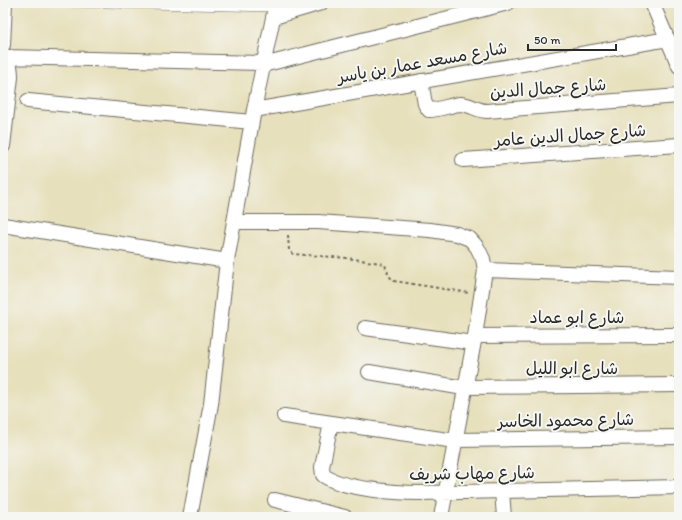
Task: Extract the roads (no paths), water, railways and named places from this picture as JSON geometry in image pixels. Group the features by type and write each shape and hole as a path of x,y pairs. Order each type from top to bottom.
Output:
{"street":[{"path":"3,146 11,77 11,68 4,52 5,3"},
{"path":"190,517 211,404 215,354 227,261 253,116 275,9 321,3"},
{"path":"4,52 263,64 508,3"},
{"path":"652,3 679,66"},
{"name":"شارع مسعد عمار بن ياسر","path":"28,101 253,116 421,81 668,39"},
{"name":"شارع جمال الدين","path":"421,81 425,104 429,110 459,104 466,105 480,111 487,111 679,96"},
{"name":"شارع جمال الدين عامر","path":"464,160 679,145"},
{"path":"234,222 287,221 430,230 457,234 470,239 477,247 483,259 485,270 474,340 444,493 441,517"},
{"path":"3,225 227,261"},
{"path":"485,270 679,277"},
{"name":"شارع ابو عماد","path":"365,328 474,340 679,335"},
{"name":"شارع ابو الليل","path":"369,372 465,387 679,385"},
{"name":"شارع محمود الخاسر","path":"284,416 454,441 679,437"},
{"name":"شارع مهاب شريف","path":"331,423 322,467 323,475 328,479 385,491 444,493 502,490 679,487"},
{"path":"502,490 504,517"},
{"path":"275,500 345,517"}],"lane":[{"path":"68,3 275,9"}]}
